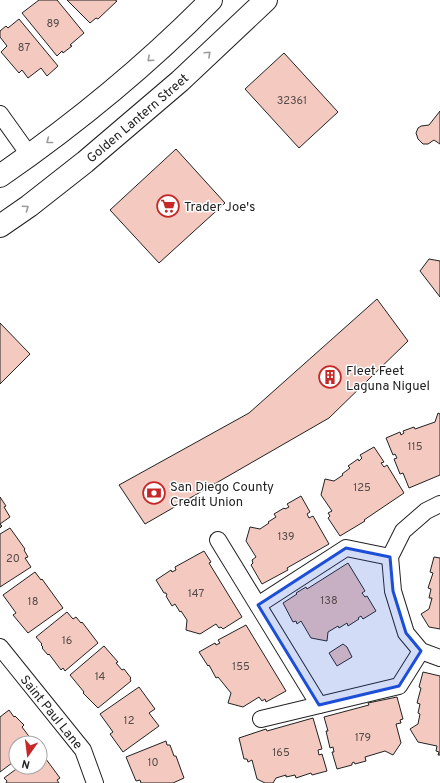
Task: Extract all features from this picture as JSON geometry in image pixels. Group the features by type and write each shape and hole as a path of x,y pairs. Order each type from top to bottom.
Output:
{"main road":[{"path":"0,176 30,156 131,76 179,33 211,0"},
{"name":"Golden Lantern Street","path":"0,226 29,206 91,157 180,81 266,0"}],"street":[{"path":"0,114 30,156"},
{"path":"440,504 426,511 403,531 390,557 392,592 406,633 421,651 440,658"},
{"path":"218,540 319,705"},
{"path":"258,605 346,548 390,557"},
{"name":"Saint Paul Lane","path":"0,646 83,750 95,783"},
{"path":"261,719 399,686 421,651"}],"highlighted area":[{"path":"346,548 390,557 393,591 406,633 421,651 399,686 319,705 258,605"}],"building":[{"path":"39,0 57,0 84,33 70,45 72,46 63,53 62,51 57,56 22,13"},
{"path":"67,0 117,1 98,19 96,18 90,23"},
{"path":"19,19 58,66 47,76 41,68 28,78 22,70 19,73 1,52 7,46 0,37 0,31 6,26 8,28"},
{"path":"284,53 338,112 299,148 245,89"},
{"path":"440,111 440,144 434,140 428,144 423,144 418,139 416,133 418,128 429,125"},
{"name":"Trader Joe's","path":"176,149 225,203 159,263 110,210"},
{"path":"429,259 440,261 440,297 420,271"},
{"name":"Fleet Feet Laguna Niguel","path":"377,299 408,341 329,418 145,524 119,485 249,413"},
{"path":"0,323 30,354 0,384"},
{"path":"438,413 440,414 440,475 409,488 403,473 400,474 394,459 397,458 395,454 393,455 386,438 400,432 401,435 404,433 403,431 414,427 415,429 435,422"},
{"path":"374,447 384,462 381,463 384,467 387,465 404,493 364,520 365,521 340,536 328,518 330,516 328,513 332,511 321,495 325,479 334,481 350,468 348,466 362,458 360,455"},
{"path":"301,496 310,512 307,514 309,518 313,516 329,544 287,568 288,570 262,584 251,565 253,563 252,560 256,557 246,541 250,527 260,529 276,517 274,514 284,508 289,507 287,504"},
{"path":"0,497 6,506 4,507 10,517 0,524"},
{"path":"10,528 25,549 24,550 28,557 25,558 31,567 0,587 0,534"},
{"path":"204,551 211,562 209,563 242,617 223,629 221,627 219,628 216,624 200,634 186,630 187,620 175,604 172,606 166,596 166,593 164,593 156,580 171,570 172,572 176,570 175,567"},
{"path":"434,557 440,558 440,629 429,627 421,614 429,609 432,598 429,598 431,589 428,588 433,573 430,572"},
{"path":"348,563 365,591 362,593 365,597 367,596 376,611 363,619 361,616 348,626 347,623 328,632 327,641 311,638 301,621 297,624 296,621 293,622 283,603 297,594 296,593 306,587 307,589"},
{"path":"35,572 41,580 42,579 63,608 28,633 13,615 16,613 3,595"},
{"path":"67,612 73,619 76,617 81,623 82,622 98,643 65,671 63,668 61,670 49,654 48,655 42,648 42,644 36,637"},
{"path":"246,625 286,691 266,702 265,699 262,701 259,697 243,707 228,703 231,693 218,677 216,678 209,665 208,666 199,652 215,643 216,645 220,643 218,640"},
{"path":"343,644 347,647 352,657 337,666 329,653"},
{"path":"104,646 118,662 116,663 122,670 124,669 131,678 131,681 98,708 83,693 84,692 70,675"},
{"path":"423,672 440,676 440,755 438,755 439,752 436,751 437,746 418,742 410,729 418,724 420,704 417,703"},
{"path":"139,687 155,709 149,713 159,726 123,752 110,734 113,732 100,714"},
{"path":"397,697 403,719 400,720 401,723 396,724 401,743 393,755 385,751 365,757 366,761 355,764 354,762 352,765 337,769 332,752 334,752 333,747 330,748 326,731 328,731 324,717 369,705 368,703"},
{"path":"9,710 14,717 15,716 24,725 22,727 28,735 8,735 8,766 0,772 0,717"},
{"path":"313,718 322,749 318,750 319,755 322,754 327,771 312,775 311,773 296,778 295,775 286,777 286,775 276,778 273,783 265,783 257,779 252,760 248,762 247,759 244,759 239,738 266,729 267,731"},
{"path":"166,741 167,745 170,745 174,756 176,756 184,778 173,783 141,783 140,780 136,781 126,757"},
{"path":"48,762 60,778 57,780 59,783 6,783 7,781 4,778 8,775 48,775"}],"place":[{"name":"Trader Joe's","path":"168,206"},
{"name":"Fleet Feet Laguna Niguel","path":"330,377"},
{"name":"San Diego County Credit Union","path":"154,493"}]}
